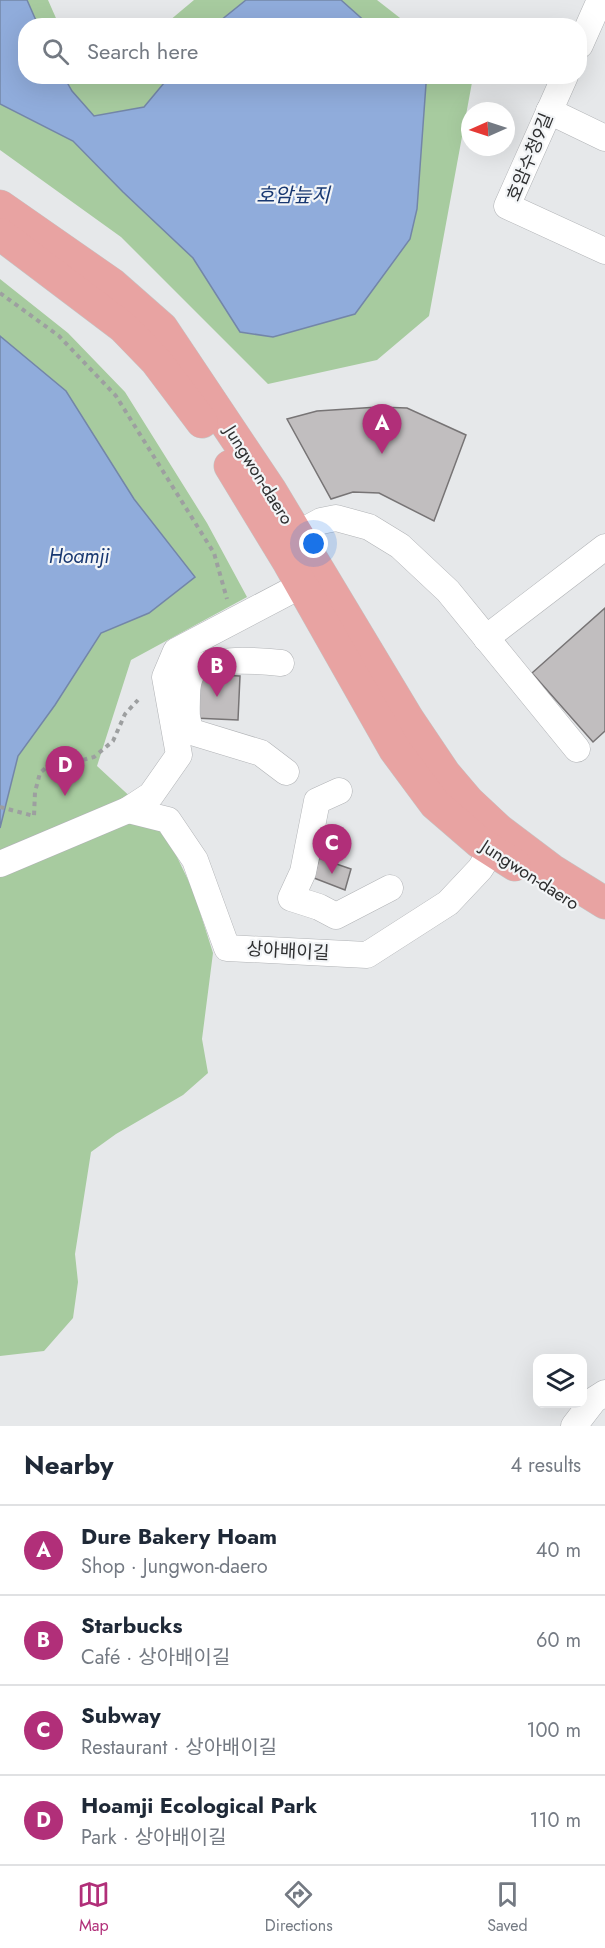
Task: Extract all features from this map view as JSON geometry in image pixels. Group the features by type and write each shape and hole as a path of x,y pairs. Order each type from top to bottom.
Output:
{"main road":[{"name":"Jungwon-daero","path":"0,206 112,284 162,328 232,431 297,534 312,580 394,750 435,804 479,842 605,924"},
{"name":"Jungwon-daero","path":"0,234 123,327 156,361 208,430 445,774 468,801 499,830 552,870 605,903"}],"street":[{"path":"587,28 600,0"},
{"name":"호암수청9길","path":"561,84 507,206 605,251"},
{"path":"549,111 605,138"},
{"path":"297,534 321,521 336,518 369,527 400,546 448,591 577,749"},
{"path":"486,638 605,547"},
{"path":"0,864 128,810 151,795 180,755 165,677 176,651 312,580"},
{"path":"281,663 253,660 206,663 196,668 189,676 186,722 192,732 261,753 286,772"},
{"path":"339,790 317,801 303,872 291,898 319,907 336,916 390,888"},
{"name":"상아배이길","path":"128,810 168,820 195,860 228,948 367,955 448,903 480,869 492,850"},
{"path":"574,1426 594,1400 605,1393"}],"path":[{"path":"0,293 59,336 116,396 214,553 228,602"},
{"path":"0,807 34,816 39,773 51,763 71,763 94,757 113,741 125,714 138,700"}],"green space":[{"name":"호암늪지","path":"0,0 48,0 56,18 18,18 18,84 472,84 468,102 461,102 461,142 429,316 377,360 268,384 121,237 0,150"},
{"path":"194,0 377,0 400,18 173,18"},
{"path":"0,279 68,333 125,392 207,523 247,597 131,660 97,766 162,826 193,890 213,953 202,1039 208,1073 183,1095 116,1134 91,1152 75,1254 78,1282 73,1318 44,1351 0,1356"}],"water":[{"name":"호암늪지","path":"0,0 27,0 35,18 18,18 18,84 68,84 94,116 144,107 163,84 426,84 417,209 410,239 355,314 273,337 240,332 193,258 73,141 0,104"},
{"path":"246,0 341,0 361,18 224,18"},
{"name":"Hoamji","path":"0,336 66,391 134,499 195,577 149,613 101,633 55,705 18,756 0,828"}],"building":[{"path":"378,407 407,408 466,435 434,521 379,493 353,492 331,499 287,419 317,411"},
{"path":"605,608 605,731 593,742 532,673"},
{"path":"196,674 240,676 238,720 194,718"},
{"path":"319,858 351,869 345,890 314,878"}],"place":[{"name":"Dure Bakery Hoam","path":"382,454"},
{"name":"Starbucks","path":"217,697"},
{"name":"Hoamji Ecological Park","path":"65,796"},
{"name":"Subway","path":"332,874"}]}
